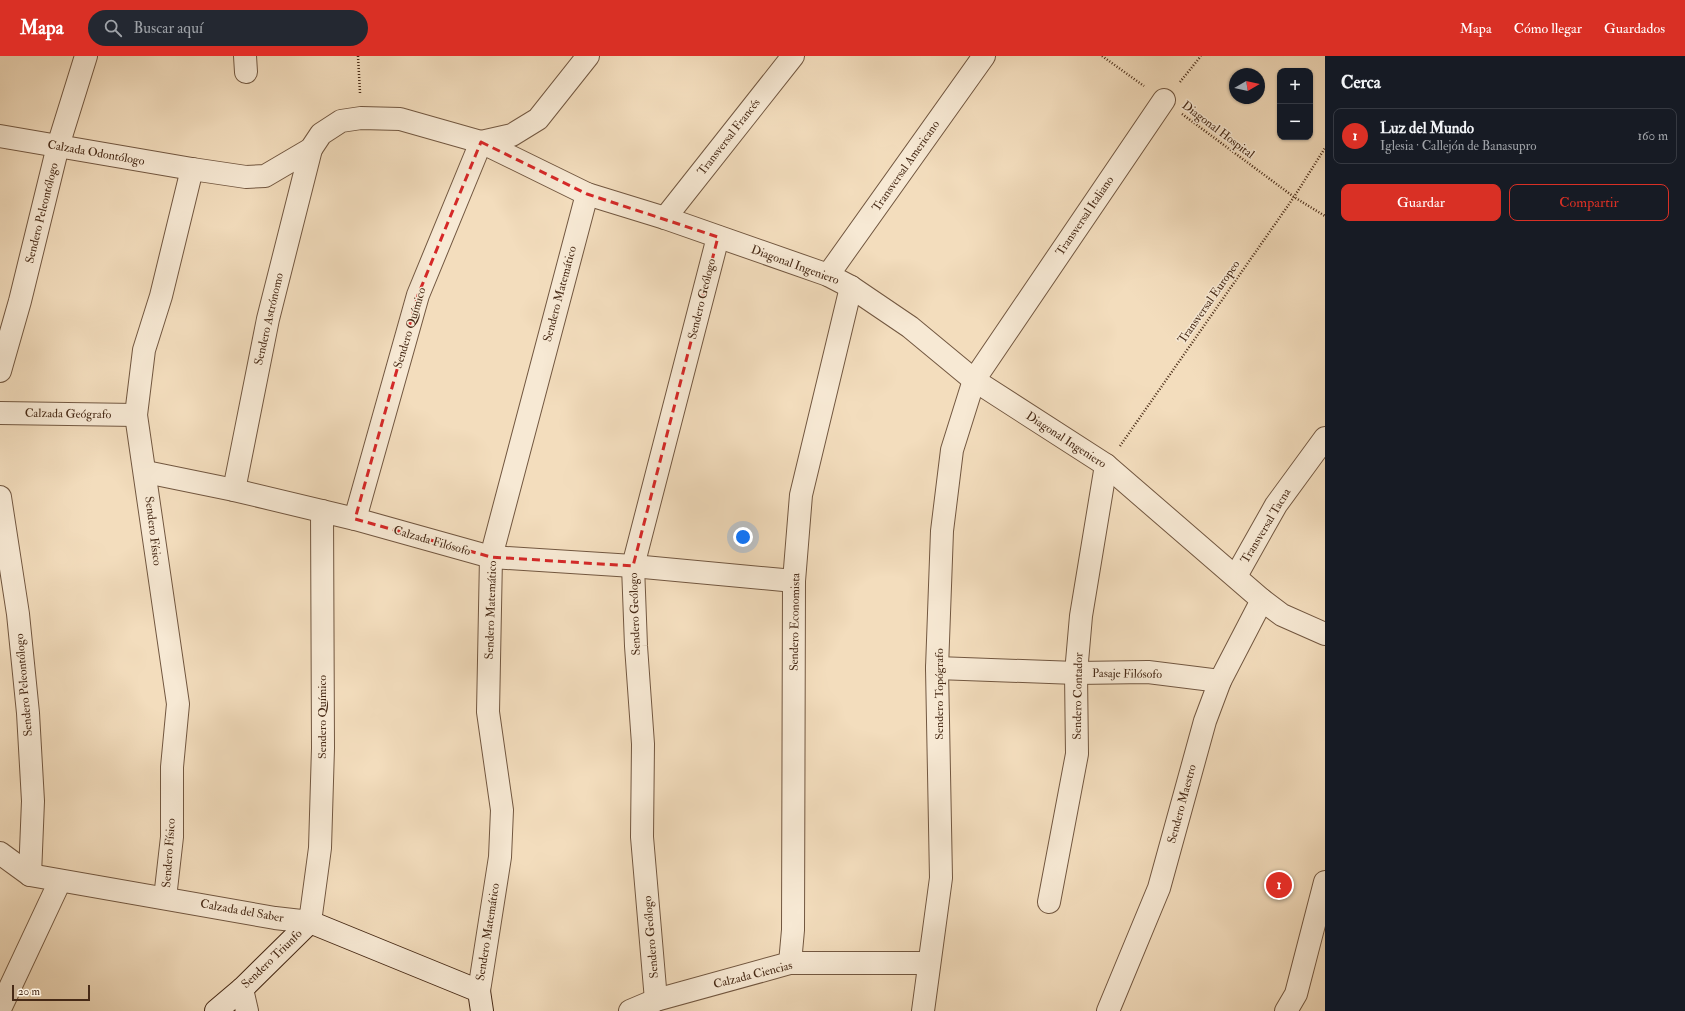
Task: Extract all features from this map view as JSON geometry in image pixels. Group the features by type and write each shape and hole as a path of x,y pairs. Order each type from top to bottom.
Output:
{"street":[{"name":"Sendero Peleontólogo","path":"0,371 20,301 58,146 86,56"},
{"path":"481,142 512,134 538,119 588,56"},
{"name":"Transversal Francés","path":"665,218 793,56"},
{"name":"Transversal Americano","path":"828,275 984,56"},
{"name":"Transversal Italiano","path":"974,380 1164,100"},
{"name":"Diagonal Ingeniero","path":"192,169 246,177 265,176 311,149 321,134 341,121 361,118 400,120 481,142 587,194 665,218 828,275 851,287 910,327 974,380 1106,465 1262,600 1282,615 1325,634"},
{"name":"Calzada Odontólogo","path":"0,136 192,169"},
{"name":"Sendero Químico","path":"355,519 418,295 481,142"},
{"name":"Sendero Astrónomo","path":"234,490 268,319 311,149"},
{"name":"Sendero Físico","path":"165,898 172,838 172,767 178,704 146,472 136,415 144,350 161,296 192,169"},
{"name":"Sendero Matemático","path":"481,1001 500,857 502,810 488,712 492,558 587,194"},
{"name":"Sendero Geólogo","path":"656,1000 642,837 642,744 633,566 718,237"},
{"name":"Sendero Economista","path":"790,963 793,930 794,581 801,495 851,287"},
{"name":"Sendero Topógrafo","path":"923,1011 928,963 941,878 937,668 942,531 952,450 974,380"},
{"name":"Calzada Geógrafo","path":"0,414 136,415"},
{"name":"Transversal Tacna","path":"1236,576 1276,505 1325,438"},
{"name":"Sendero Contador","path":"1049,902 1077,754 1076,673 1081,616 1106,465"},
{"name":"Calzada Filósofo","path":"146,472 234,490 355,519 492,558 633,566 794,581"},
{"name":"Sendero Peleontólogo","path":"0,497 18,614 28,712 32,801 30,875"},
{"name":"Sendero Químico","path":"310,922 320,848 323,748 322,511"},
{"name":"Sendero Maestro","path":"1108,1011 1159,888 1205,721 1220,681 1262,600"},
{"name":"Pasaje Filósofo","path":"937,668 1076,673 1148,672 1220,681"},
{"name":"Calzada del Saber","path":"0,852 30,875 310,922 481,1001"},
{"path":"0,1009 60,881"},
{"path":"1286,1011 1296,994 1325,882"},
{"name":"Sendero Triunfo","path":"216,1011 242,989 310,922"},
{"name":"Calzada Ciencias","path":"630,1011 656,1000 790,963 928,963"},
{"path":"242,989 247,1011"}],"path":[{"path":"358,56 361,118"},
{"name":"Diagonal Hospital","path":"1102,56 1164,100 1294,197 1325,216"},
{"path":"1164,100 1201,56"},
{"name":"Transversal Europeo","path":"1106,465 1294,197 1325,148"}],"highlighted area":[{"path":"481,142 587,194 718,237 633,566 491,557 355,519 418,295"}],"place":[{"name":"Luz del Mundo","path":"1279,885"}]}
